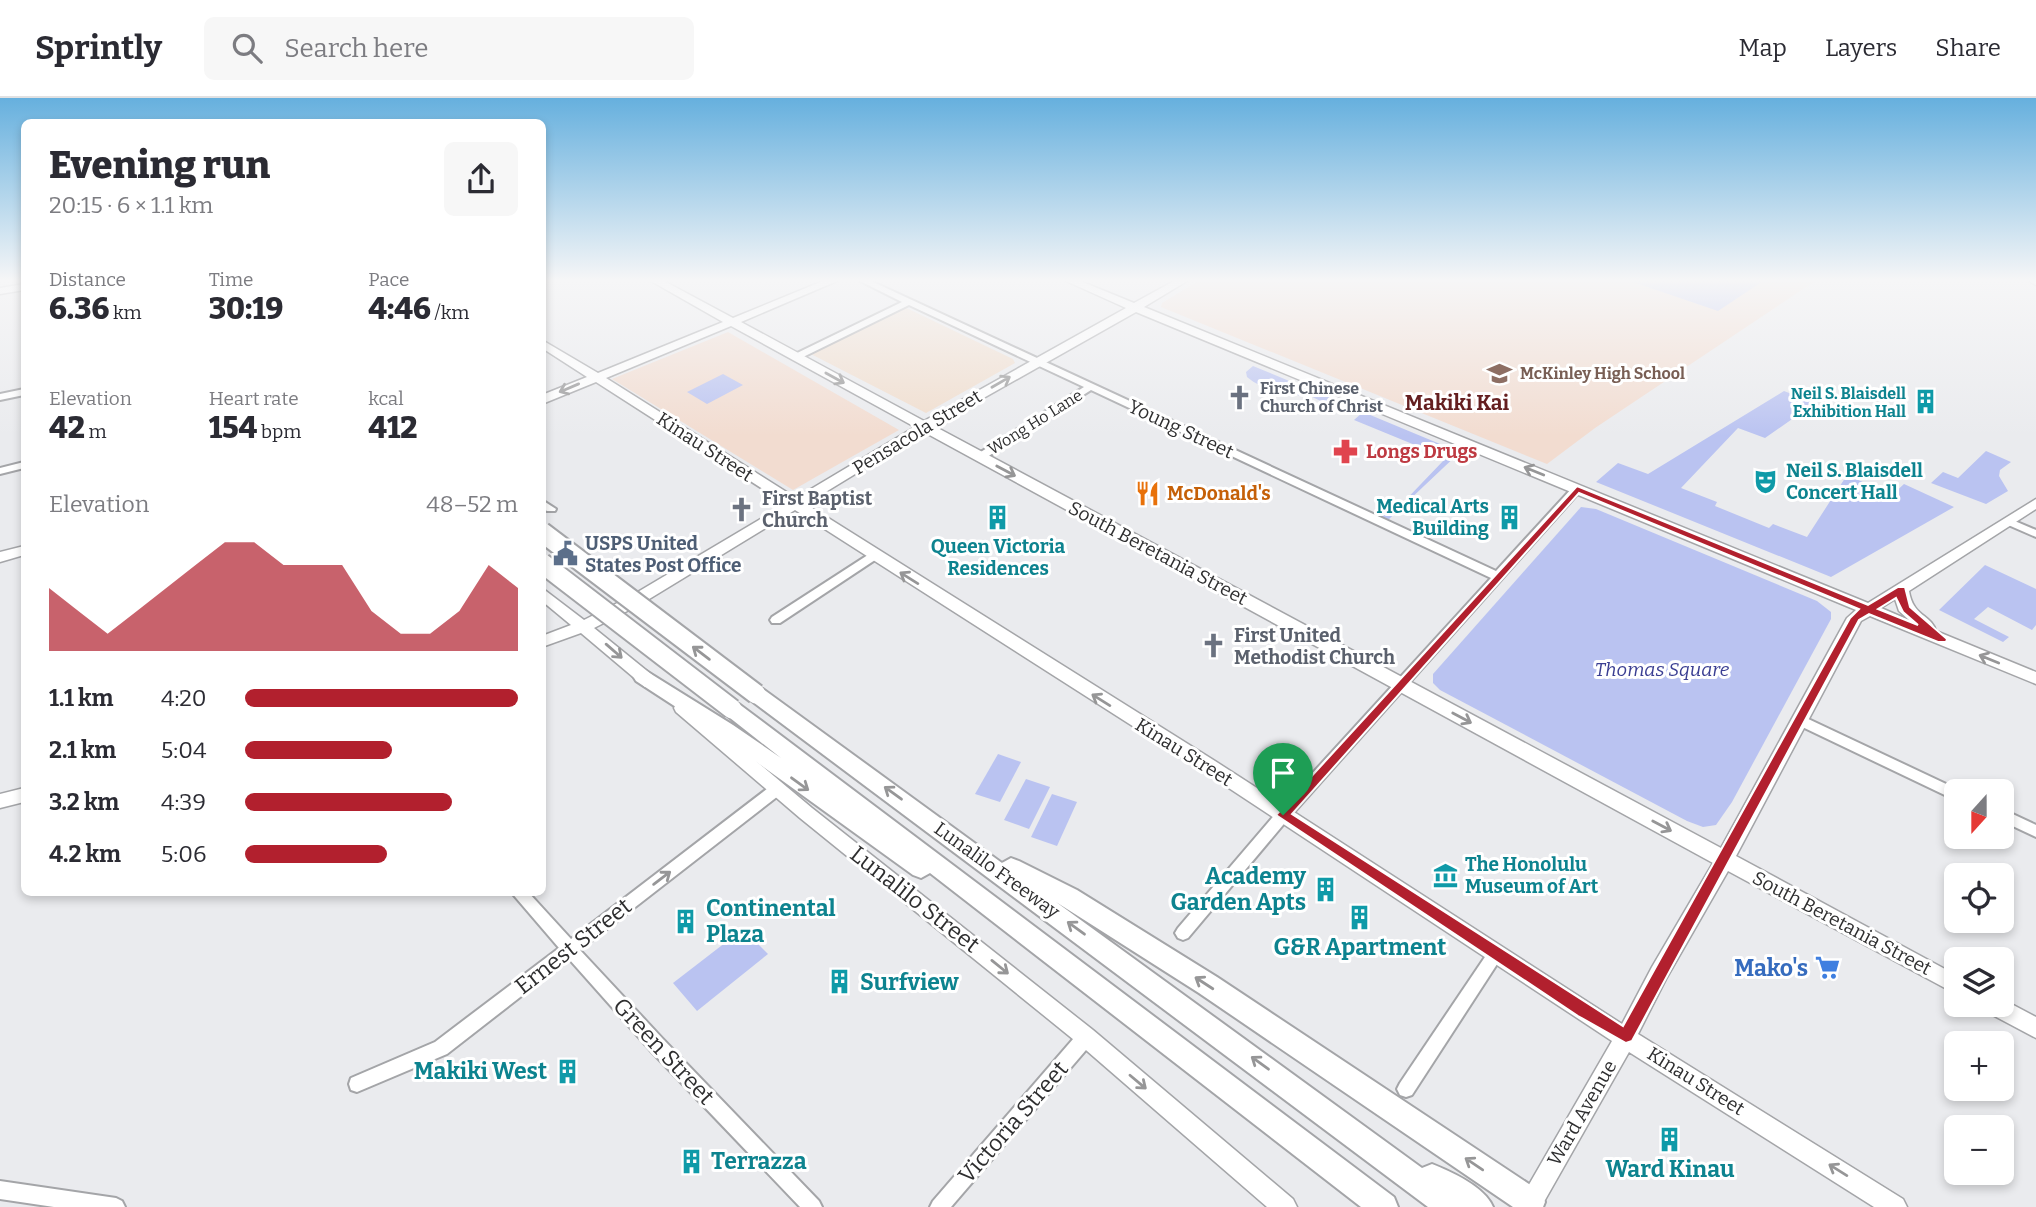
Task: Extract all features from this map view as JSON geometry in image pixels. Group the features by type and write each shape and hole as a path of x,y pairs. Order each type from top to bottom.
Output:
{"highway":[{"name":"Lunalilo Freeway","path":"546,536 1452,1207"},
{"name":"Lunalilo Freeway","path":"546,566 1384,1207"},
{"path":"643,676 726,730 817,797 1120,1005"},
{"path":"966,846 1069,897 1219,993 1533,1205"},
{"path":"1203,1069 1366,1207"},
{"path":"1314,1103 1479,1207"}],"main road":[{"path":"682,341 691,333"},
{"path":"546,398 704,333"},
{"name":"South Beretania Street","path":"752,333 1944,978"},
{"name":"Pensacola Street","path":"546,641 585,626 636,600 924,426 1091,333"},
{"path":"1196,333 2036,678"},
{"name":"Kinau Street","path":"546,346 1895,1207"},
{"name":"Ward Avenue","path":"1533,1205 1855,618 2036,503"},
{"path":"0,557 21,552"},
{"path":"1901,590 1906,610 1942,639"},
{"name":"Lunalilo Street","path":"546,596 777,789 1086,1037 1285,1207"},
{"path":"0,802 21,795"},
{"path":"2014,1016 2036,1028"}],"street":[{"path":"796,357 845,333"},
{"name":"Young Street","path":"974,333 1499,577"},
{"name":"Wong Ho Lane","path":"980,457 1090,387"},
{"path":"0,397 21,393"},
{"path":"0,471 21,466"},
{"path":"1184,933 1283,815 1577,489"},
{"path":"2010,522 2036,534"},
{"path":"776,620 874,555"},
{"path":"1799,720 1944,788"},
{"name":"Ernest Street","path":"357,1084 441,1048 777,789"},
{"path":"2014,821 2036,831"},
{"name":"Green Street","path":"521,896 813,1207"},
{"path":"1406,1089 1496,953"},
{"name":"Victoria Street","path":"939,1207 1086,1037"},
{"path":"0,1190 116,1207"}],"shaded area":[{"path":"729,333 899,430 793,490 612,379"},
{"path":"841,333 958,333 1013,359 1015,363 926,413 805,351"},
{"path":"1224,333 1738,333 1595,428 1547,464"}],"green space":[{"path":"1253,366 1345,404 1331,406 1304,393 1300,396 1260,385 1247,377 1246,372"},
{"path":"723,374 743,385 707,404 687,392"},
{"path":"1784,391 1815,403 1765,438 1738,428 1681,488 1717,502 1715,506 1769,528 1773,524 1807,537 1847,475 1892,495 1904,484 1954,507 1831,577 1596,482 1618,463 1648,474"},
{"path":"1363,412 1440,444 1432,452 1354,420"},
{"path":"1447,447 1460,452 1388,520 1378,515 1386,510 1388,513 1394,513 1392,507 1397,509 1444,460 1437,456"},
{"path":"1986,451 2011,462 2000,470 1999,476 2008,491 1986,504 1931,483 1943,472 1958,478"},
{"name":"Thomas Square","path":"1581,507 1596,509 1817,601 1831,612 1831,619 1732,802 1716,825 1703,827 1687,821 1440,690 1433,683 1433,674"},
{"path":"1985,565 2036,589 2036,625 2032,630 1988,607 1974,619 2009,637 2003,642 1939,610"},
{"path":"998,754 1021,762 1000,802 975,794"},
{"path":"1026,779 1050,787 1029,829 1004,820"},
{"path":"1052,794 1077,802 1057,846 1031,837"},
{"path":"743,929 768,954 697,1011 673,983"}],"place":[{"name":"McKinley High School","path":"1500,373"},
{"name":"First Chinese Church of Christ","path":"1240,397"},
{"name":"Neil S. Blaisdell Exhibition Hall","path":"1926,402"},
{"name":"Longs Drugs","path":"1346,451"},
{"name":"Neil S. Blaisdell Concert Hall","path":"1766,481"},
{"name":"McDonald's","path":"1147,493"},
{"name":"First Baptist Church","path":"742,509"},
{"name":"Medical Arts Building","path":"1509,517"},
{"name":"Queen Victoria Residences","path":"998,518"},
{"name":"USPS United States Post Office","path":"565,554"},
{"name":"First United Methodist Church","path":"1214,646"},
{"name":"The Honolulu Museum of Art","path":"1445,875"},
{"name":"Academy Garden Apts","path":"1326,889"},
{"name":"G&R Apartment","path":"1360,917"},
{"name":"Continental Plaza","path":"686,921"},
{"name":"Mako's","path":"1828,968"},
{"name":"Surfview","path":"840,982"},
{"name":"Makiki West","path":"567,1071"},
{"name":"Ward Kinau","path":"1670,1139"},
{"name":"Terrazza","path":"691,1161"}],"district":[{"name":"Makiki Kai","path":"1457,403"}],"route":[{"path":"1283,815 1577,489 1837,596 1869,609 1942,639 1906,610 1901,590 1869,609 1860,614 1855,618 1704,898 1659,973 1626,1036 1583,1011 1283,815"}]}
